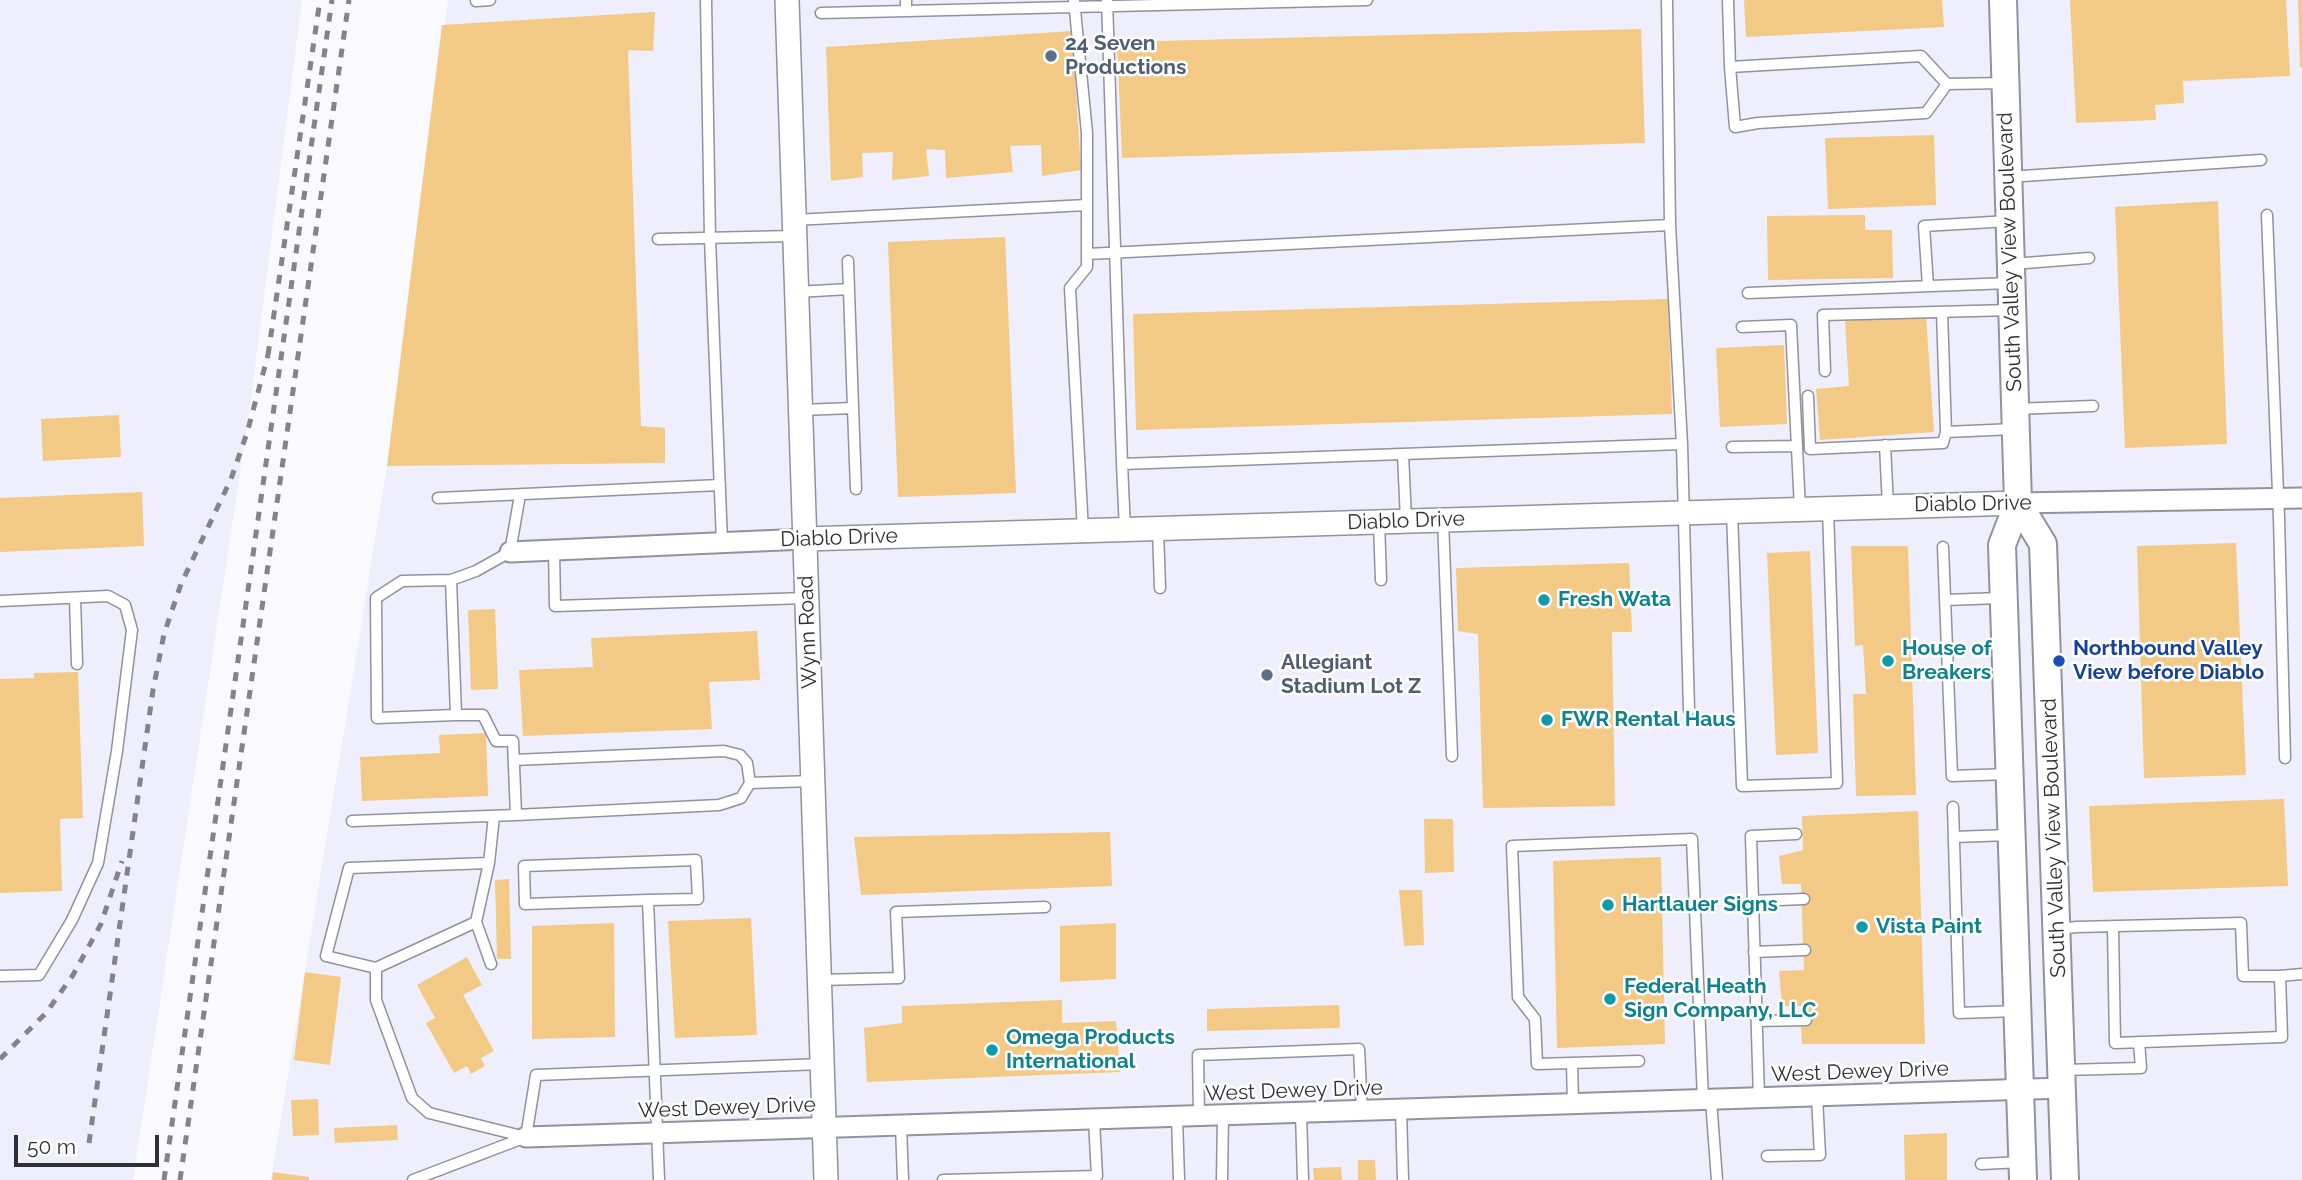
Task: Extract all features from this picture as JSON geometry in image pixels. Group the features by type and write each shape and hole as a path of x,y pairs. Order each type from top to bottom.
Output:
{"main road":[{"name":"South Valley View Boulevard","path":"2003,0 2018,503 2002,545 2022,1171"},
{"name":"South Valley View Boulevard","path":"2018,503 2043,544 2065,1180"}],"street":[{"name":"Wynn Road","path":"787,0 826,1180"},
{"name":"Diablo Drive","path":"510,552 804,539 1443,519 1888,506 2302,498"},
{"name":"West Dewey Drive","path":"526,1137 1817,1097 2020,1089 2062,1079"}],"lane":[{"path":"476,1 490,0"},
{"path":"706,0 710,239 722,542"},
{"path":"821,13 906,5 1367,0"},
{"path":"1668,0 1670,225 1685,512 1689,710"},
{"path":"1728,0 1735,127 1758,123 1926,113 1947,85"},
{"path":"1074,3 1087,134 1087,267 1070,288 1083,532"},
{"path":"1107,3 1125,531"},
{"path":"1730,67 1921,56 1947,85"},
{"path":"1947,85 2005,83"},
{"path":"2008,177 2262,160"},
{"path":"658,239 710,239 794,228 1087,205"},
{"path":"2267,215 2286,758"},
{"path":"1928,286 1924,226 2009,221"},
{"path":"1087,254 1670,225"},
{"path":"1748,293 1928,286 2089,258"},
{"path":"848,261 856,489"},
{"path":"796,292 849,289"},
{"path":"1825,371 1823,315 2012,310"},
{"path":"1808,396 1810,449 1943,443 1946,432 1942,312"},
{"path":"1742,327 1791,325 1800,509"},
{"path":"1946,432 2093,406"},
{"path":"800,410 853,408"},
{"path":"1122,464 1682,444"},
{"path":"1885,445 1888,506"},
{"path":"1732,447 1797,446"},
{"path":"1403,454 1406,521"},
{"path":"438,498 720,485"},
{"path":"516,815 513,741 496,741 483,715 377,718 376,598 402,581 451,580 476,571 510,552 520,495"},
{"path":"1732,511 1742,786 1837,783 1828,508"},
{"path":"1443,519 1452,756"},
{"path":"1379,522 1381,580"},
{"path":"1158,530 1160,588"},
{"path":"1943,547 1952,776 2009,774"},
{"path":"554,550 555,606 806,598"},
{"path":"451,580 456,715"},
{"path":"0,601 108,596 125,605 132,629 117,751 98,863 72,920 39,975 0,976"},
{"path":"75,598 78,664"},
{"path":"1945,600 2004,598"},
{"path":"352,821 719,805 741,797 750,783 747,762 740,755 724,751 514,760"},
{"path":"750,783 813,781"},
{"path":"1953,807 1959,1013 2017,1010"},
{"path":"491,964 476,922 489,863 494,816"},
{"path":"1759,1098 1751,836 1796,834"},
{"path":"1954,837 2011,835"},
{"path":"1639,1061 1537,1064 1535,1019 1518,997 1512,846 1692,839 1707,1100 1717,1180"},
{"path":"696,860 698,898 648,900 525,904 524,866 696,860"},
{"path":"476,922 376,968 326,956 349,868 489,863"},
{"path":"1753,901 1804,899"},
{"path":"648,900 659,1180"},
{"path":"820,980 899,978 897,912 1045,907"},
{"path":"2057,929 2241,923 2243,976 2302,974"},
{"path":"2113,927 2115,1042 2282,1037 2280,976"},
{"path":"1754,952 1805,950"},
{"path":"376,968 376,1000 412,1098 429,1113 526,1137"},
{"path":"1757,1021 1806,1020"},
{"path":"2062,1079 2141,1068 2139,1042"},
{"path":"1199,1116 1198,1055 1359,1049 1362,1111"},
{"path":"1572,1063 1573,1104"},
{"path":"526,1137 536,1075 822,1064"},
{"path":"1767,1156 1820,1155 1817,1097"},
{"path":"1401,1110 1403,1180"},
{"path":"1301,1113 1303,1180"},
{"path":"1222,1180 1223,1116"},
{"path":"1178,1117 1180,1180"},
{"path":"943,1180 1098,1178 1094,1120"},
{"path":"901,1126 903,1180"},
{"path":"413,1180 526,1137"},
{"path":"1981,1164 2022,1171"}],"shaded area":[{"path":"0,0 302,0 249,414 133,1180 0,1180"},
{"path":"448,0 2302,0 2302,1180 271,1180 387,466"}],"building":[{"path":"1744,0 1942,0 1944,27 1746,37"},
{"path":"2070,0 2286,0 2290,76 2183,81 2184,103 2155,105 2156,120 2076,123"},
{"path":"2298,0 2302,0 2302,67 2300,67"},
{"path":"655,12 653,51 628,50 641,426 665,428 665,463 387,466 442,25"},
{"path":"1641,29 1645,143 1122,158 1117,42"},
{"path":"1072,31 1081,170 1042,176 1041,145 1010,146 1013,172 946,178 945,150 926,149 929,176 892,180 893,152 862,153 863,177 831,181 826,47"},
{"path":"1934,135 1936,205 1828,209 1825,138"},
{"path":"2218,201 2227,444 2125,448 2115,207"},
{"path":"1865,215 1865,230 1892,230 1893,278 1768,280 1767,216"},
{"path":"1005,237 1016,493 898,497 888,242"},
{"path":"1668,299 1672,414 1136,430 1133,314"},
{"path":"1926,316 1934,432 1820,440 1816,389 1849,386 1845,321"},
{"path":"1784,345 1787,424 1720,427 1716,348"},
{"path":"119,415 121,457 43,461 41,419"},
{"path":"142,492 144,546 0,552 0,498"},
{"path":"2236,543 2246,775 2144,778 2137,546"},
{"name":"House of Breakers","path":"1851,546 1908,546 1916,795 1856,796 1853,694 1866,694 1863,645 1855,646"},
{"path":"1810,551 1818,753 1776,755 1767,553"},
{"name":"FWR Rental Haus","path":"1629,563 1632,632 1612,632 1615,806 1483,808 1478,634 1458,631 1456,568"},
{"path":"495,609 498,689 471,690 468,610"},
{"path":"757,631 760,680 709,682 712,729 523,736 519,670 593,667 591,638"},
{"path":"78,672 83,818 60,819 62,891 0,893 0,679 34,678 34,673"},
{"path":"486,733 488,796 362,801 360,757 440,753 439,735"},
{"path":"2284,799 2288,886 2093,892 2089,806"},
{"name":"Vista Paint","path":"1918,811 1925,1044 1802,1044 1800,1006 1782,1006 1779,971 1804,970 1801,884 1782,884 1779,856 1803,850 1802,816"},
{"path":"1424,819 1453,819 1454,872 1425,873"},
{"path":"1110,832 1112,886 861,895 854,837"},
{"path":"1661,857 1665,1044 1557,1048 1553,861"},
{"path":"509,879 511,959 497,959 495,880"},
{"path":"1399,890 1422,890 1424,945 1404,946"},
{"path":"751,918 757,1035 675,1038 668,921"},
{"path":"614,923 615,1037 532,1039 532,926"},
{"path":"1116,923 1116,979 1060,982 1060,926"},
{"path":"467,957 482,985 463,995 494,1051 481,1058 485,1066 471,1074 467,1066 454,1073 426,1023 435,1018 417,985"},
{"path":"305,972 341,977 330,1065 294,1060"},
{"name":"Omega Products International","path":"1062,1000 1062,1023 1116,1021 1120,1072 867,1082 864,1028 902,1023 902,1006"},
{"path":"1339,1005 1340,1028 1207,1031 1207,1009"},
{"path":"318,1099 319,1135 293,1136 291,1100"},
{"path":"397,1125 398,1140 335,1143 334,1128"},
{"path":"1947,1133 1947,1180 1905,1180 1904,1135"},
{"path":"1358,1160 1375,1160 1376,1180 1358,1180"},
{"path":"1341,1167 1342,1180 1314,1180 1313,1168"},
{"path":"273,1172 309,1177 309,1180 272,1180"}],"railway":[{"path":"268,355 320,0"},
{"path":"164,1180 332,0"},
{"path":"180,1180 349,0"},
{"path":"89,1143 153,690 164,634 181,584 231,479 247,433 268,355"},
{"path":"0,1059 46,1013 73,975 101,924 122,861"}],"place":[{"name":"24 Seven Productions","path":"1051,56"},
{"name":"Fresh Wata","path":"1544,600"},
{"name":"House of Breakers","path":"1888,661"},
{"name":"Northbound Valley View before Diablo","path":"2059,661"},
{"name":"Allegiant Stadium Lot Z","path":"1267,675"},
{"name":"FWR Rental Haus","path":"1547,720"},
{"name":"Hartlauer Signs","path":"1608,905"},
{"name":"Vista Paint","path":"1862,927"},
{"name":"Federal Heath Sign Company, LLC","path":"1610,999"},
{"name":"Omega Products International","path":"992,1050"}]}
